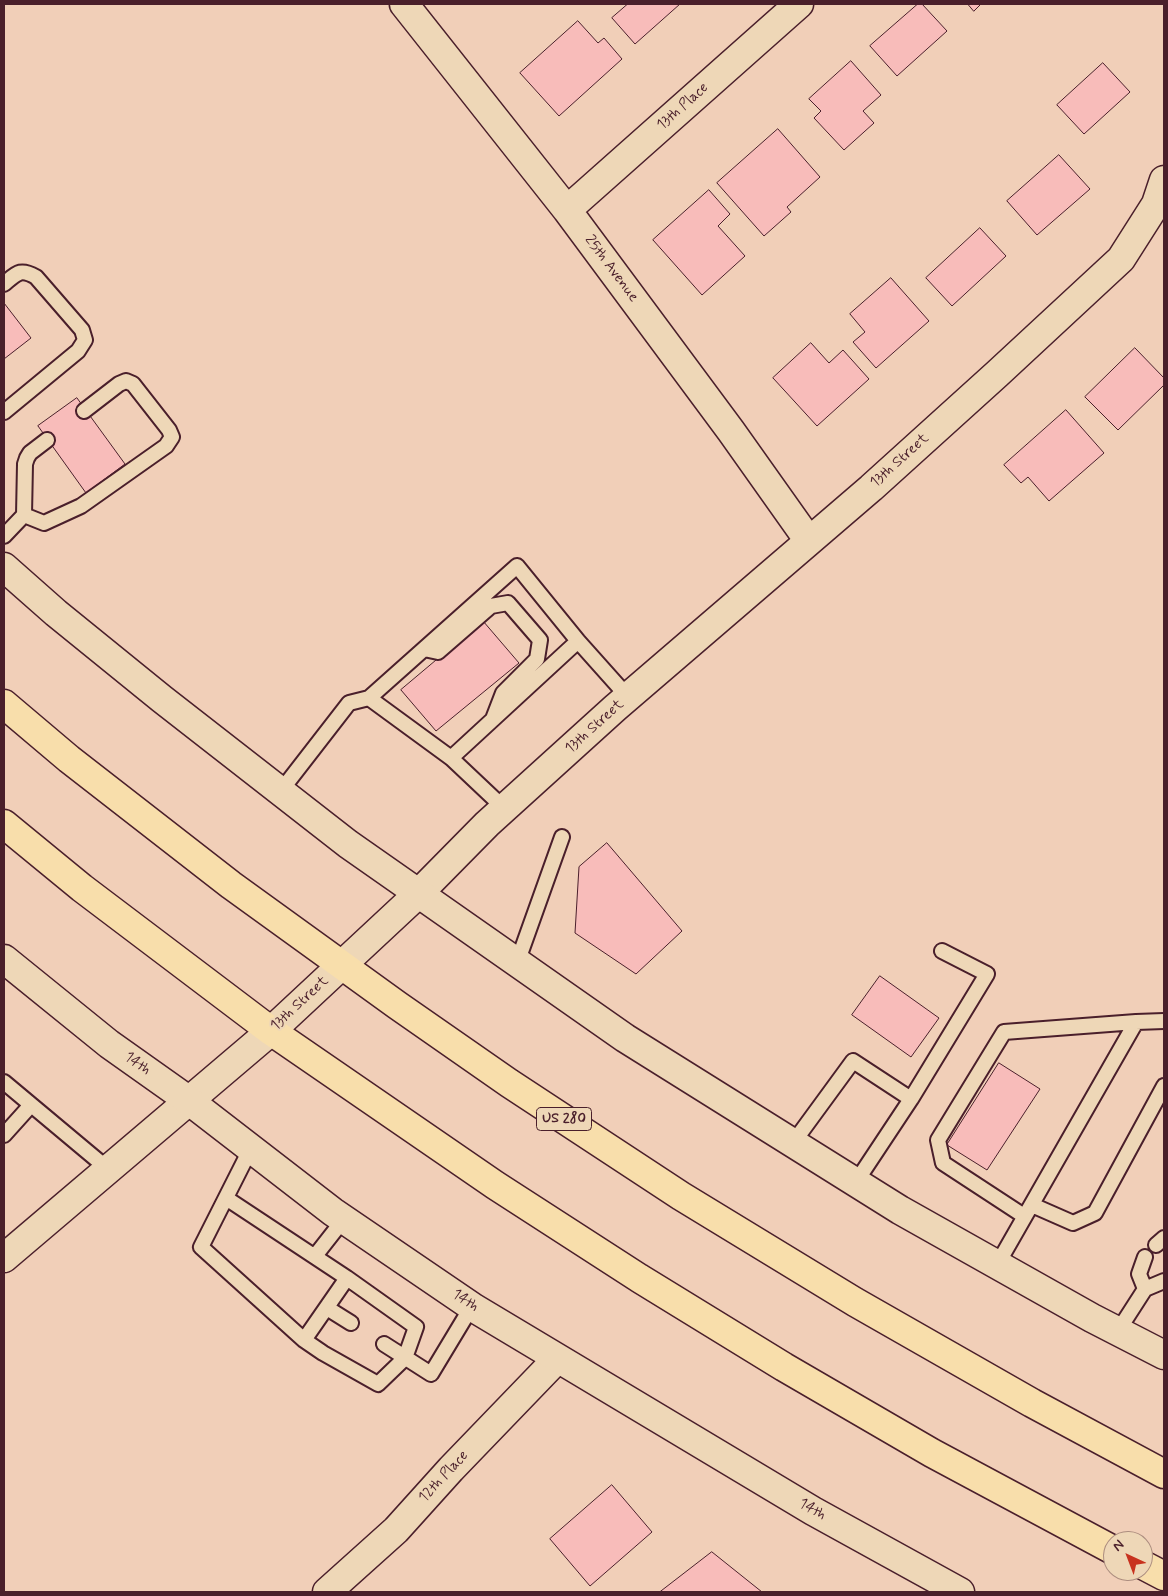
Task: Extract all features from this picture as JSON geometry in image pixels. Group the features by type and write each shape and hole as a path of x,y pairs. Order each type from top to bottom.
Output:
{"highway":[{"name":"US 280","path":"4,704 69,759 231,885 509,1083 681,1196 855,1302 1164,1474"},
{"path":"4,824 82,888 271,1031 495,1185 639,1278 784,1367 932,1453 1103,1545"}],"street":[{"name":"25th Avenue","path":"404,4 567,210 731,431 809,541"},
{"name":"13th Place","path":"567,210 799,4"},
{"name":"13th Street","path":"4,1258 271,1031 418,894 505,809 628,696 871,488 983,387 1120,259 1156,204 1164,180"},
{"path":"4,567 63,619 348,844 625,1038 900,1210 1118,1332 1164,1355"},
{"name":"14th","path":"4,960 110,1044 188,1100 344,1219 472,1306 557,1359 813,1511 960,1592"},
{"name":"12th Place","path":"327,1592 396,1530 450,1469 557,1359"}],"lane":[{"path":"4,284 18,273 26,272 36,277 82,330 85,340 78,351 4,412"},
{"path":"24,515 44,523 81,506 166,446 172,437 169,430 133,384 126,381 119,384 84,411"},
{"path":"4,536 24,515 25,464 27,458 30,453 47,440"},
{"path":"280,792 349,704 369,698 518,566 578,641 628,696"},
{"path":"424,649 438,652 491,606 508,603 540,640 538,659 503,693 493,719"},
{"path":"451,758 578,641"},
{"path":"369,698 451,758 505,809"},
{"path":"517,963 562,837"},
{"path":"856,1182 911,1099 987,974 942,951"},
{"path":"1164,1021 1004,1032 938,1140 943,1163 1028,1210 1073,1223 1095,1213 1164,1086"},
{"path":"998,1265 1136,1022"},
{"path":"794,1144 853,1061 911,1099"},
{"path":"4,1082 108,1169"},
{"path":"4,1135 31,1105"},
{"path":"226,1198 315,1256 416,1327 405,1358 378,1384 304,1340 201,1247 251,1148"},
{"path":"315,1256 344,1219"},
{"path":"1145,1258 1139,1274 1145,1290"},
{"path":"304,1340 347,1278"},
{"path":"1118,1332 1145,1290 1164,1282"},
{"path":"384,1344 431,1374 472,1306"},
{"path":"327,1308 351,1323"}],"building":[{"path":"628,4 680,4 635,44 612,18"},
{"path":"918,4 922,4 947,31 897,76 870,46"},
{"path":"968,4 981,4 974,11"},
{"path":"578,21 598,43 604,38 622,59 559,116 520,73"},
{"path":"851,61 881,95 863,111 874,123 844,150 814,118 821,111 809,99"},
{"path":"1103,63 1130,92 1084,134 1057,105"},
{"path":"778,129 820,177 787,207 791,212 764,236 717,183"},
{"path":"1059,155 1090,189 1037,235 1007,201"},
{"path":"709,190 730,214 718,226 745,256 702,295 653,240"},
{"path":"980,228 1006,256 952,306 926,278"},
{"path":"891,278 929,321 876,368 853,342 865,332 850,314"},
{"path":"4,303 31,338 4,359"},
{"path":"811,343 829,363 843,350 869,379 817,426 773,378"},
{"path":"1135,348 1164,378 1164,385 1118,430 1085,397"},
{"path":"77,398 125,464 86,493 38,426"},
{"path":"1066,410 1104,453 1049,501 1028,477 1021,483 1004,465"},
{"path":"483,621 519,663 436,731 401,690"},
{"path":"607,843 682,931 636,974 575,933 579,867"},
{"path":"880,976 939,1018 911,1057 852,1015"},
{"path":"999,1063 1040,1089 987,1170 947,1145"},
{"path":"612,1485 652,1532 590,1586 550,1539"},
{"path":"712,1552 762,1592 660,1592"}]}
